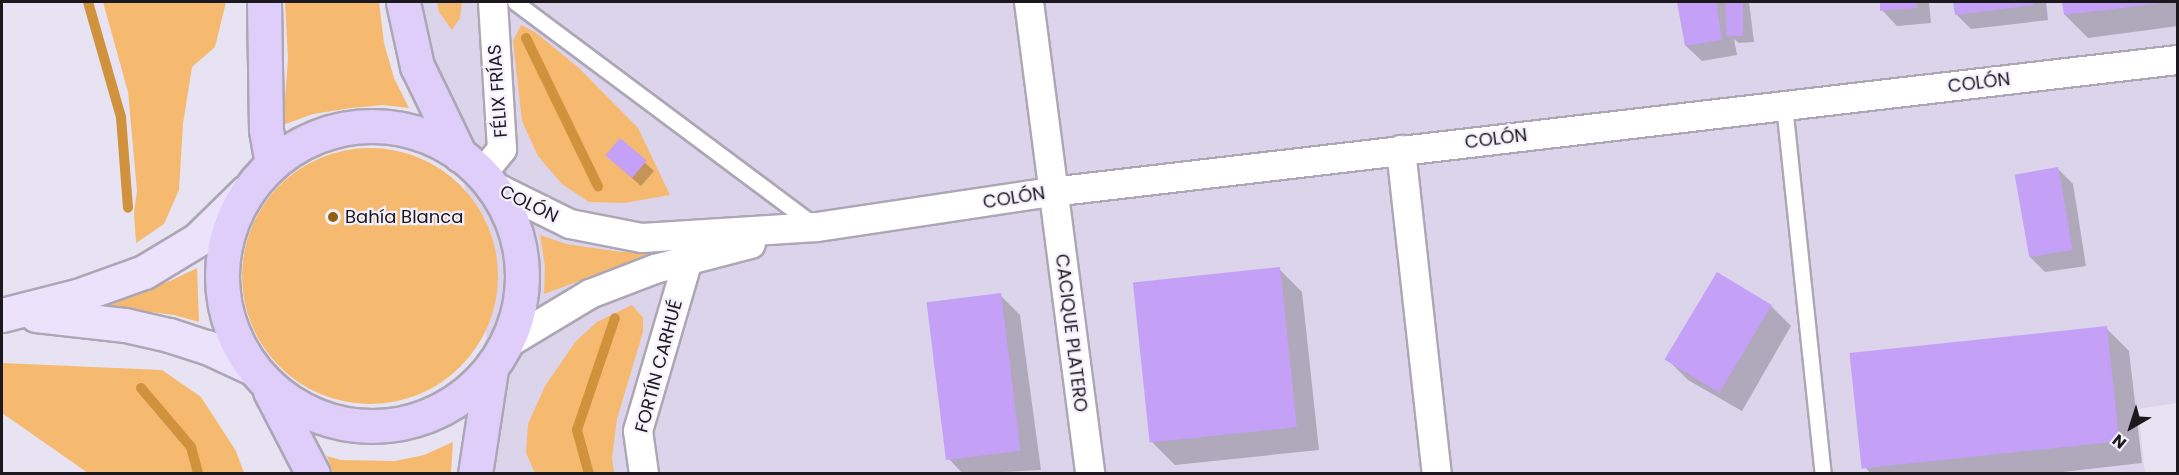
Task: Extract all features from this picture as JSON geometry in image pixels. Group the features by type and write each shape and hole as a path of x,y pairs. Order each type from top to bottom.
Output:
{"highway":[{"path":"264,2 266,130 272,163"},
{"path":"403,2 417,66 478,171 512,222 522,263 520,304 499,357 476,474"},
{"path":"313,474 260,376 230,327 221,281 226,235 246,192 272,163 309,139 353,127 375,126 420,134 478,171"},
{"path":"260,376 308,413 357,426 382,426 407,423 431,415 474,388 499,357"}],"main road":[{"path":"8,314 77,296 144,272 197,240 246,192"},
{"path":"8,314 136,328 207,347 260,376"}],"street":[{"name":"FÉLIX FRÍAS","path":"478,171 502,149 493,2"},
{"name":"CACIQUE PLATERO","path":"1029,2 1089,474"},
{"name":"COLÓN","path":"478,171 570,224 642,238 817,227 1053,192 2178,60"},
{"path":"1401,150 1437,474"},
{"name":"COLÓN","path":"499,357 590,294 655,268 817,227"},
{"name":"FORTÍN CARHUÉ","path":"644,474 638,431 688,260"}],"lane":[{"path":"515,2 817,227"},
{"path":"1784,105 1822,474"}],"shaded area":[{"path":"103,2 226,2 215,47 192,67 183,124 179,190 164,224 136,243 134,213 137,191 128,92"},
{"path":"285,2 379,2 384,43 394,78 409,108 383,105 351,108 313,114 283,125 288,59"},
{"path":"403,2 2177,2 2177,403 2138,409 2145,474 475,473 491,369 460,155"},
{"path":"437,2 462,2 460,18 452,30 439,12"},
{"path":"521,25 535,32 579,68 638,128 670,195 624,203 589,202 562,184 538,156 522,121 513,41"},
{"path":"370,148 407,154 430,163 451,177 469,195 488,227 495,251 498,276 492,313 483,336 469,357 451,375 419,394 395,401 370,404 333,398 310,389 289,375 271,357 252,325 245,301 242,276 248,239 257,216 271,195 289,177 321,158 345,151"},
{"path":"540,235 566,244 621,252 687,247 687,250 622,265 544,294 545,266"},
{"path":"197,268 199,322 174,315 135,310 77,309 170,281"},
{"path":"632,305 643,318 643,332 617,419 612,458 614,473 535,473 526,453 528,424 545,386 576,341 597,322"},
{"path":"2,363 162,370 201,397 236,451 244,473 88,473 2,413"},
{"path":"453,442 451,473 333,473 327,456 341,460 395,461 424,455"}],"building":[{"path":"1677,2 1716,2 1722,40 1685,46"},
{"path":"1726,2 1743,2 1743,36 1726,36"},
{"path":"1880,2 1916,2 1917,8 1880,11"},
{"path":"1953,2 2033,2 2034,5 1955,15"},
{"path":"2062,2 2162,2 2162,3 2064,15"},
{"path":"620,138 647,160 632,178 605,156"},
{"path":"2058,167 2073,250 2029,257 2015,175"},
{"path":"1280,267 1297,427 1150,443 1133,282"},
{"path":"1717,272 1772,305 1719,392 1664,359"},
{"path":"1001,293 1020,451 946,460 927,302"},
{"path":"2107,326 2119,441 1862,468 1849,353"}],"waterway":[{"path":"88,2 121,117 128,208"},
{"path":"526,38 598,186"},
{"path":"589,474 577,430 615,318"},
{"path":"141,388 191,447 198,474"}],"place":[{"name":"Bahía Blanca","path":"333,217"}]}
